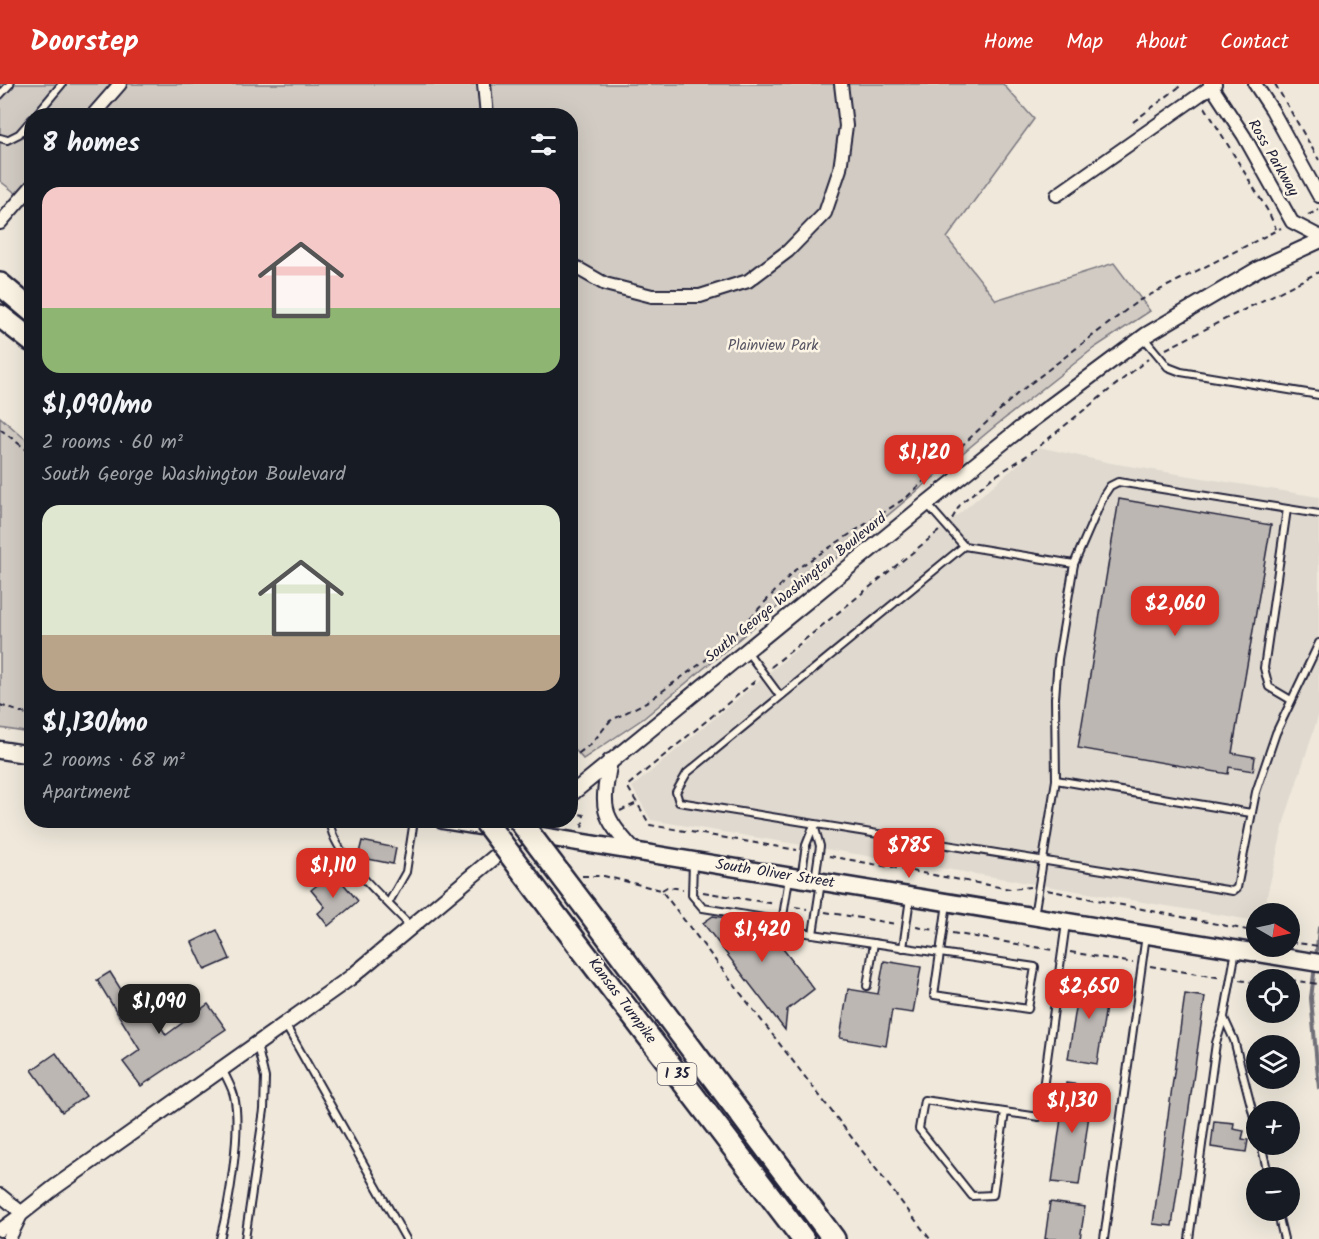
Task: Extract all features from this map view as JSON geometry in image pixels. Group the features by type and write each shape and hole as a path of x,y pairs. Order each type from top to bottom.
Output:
{"highway":[{"path":"0,284 24,304"},
{"path":"0,316 24,335"},
{"name":"Kansas Turnpike","path":"490,828 803,1239"},
{"name":"Kansas Turnpike","path":"523,828 834,1239"}],"main road":[{"path":"0,750 24,754"},
{"name":"South Oliver Street","path":"527,828 634,851 1246,950"},
{"name":"South Oliver Street","path":"1300,955 1319,963"}],"street":[{"path":"100,108 120,84"},
{"path":"484,84 486,108"},
{"path":"578,269 605,285 652,296 700,296 748,281 788,251 825,213 840,169 846,126 841,84"},
{"name":"Ross Parkway","path":"1255,84 1272,110 1319,196"},
{"path":"1057,195 1212,85"},
{"name":"Ross Parkway","path":"1212,85 1244,136 1292,222"},
{"path":"0,223 24,195"},
{"path":"1292,222 1319,238"},
{"name":"South George Washington Boulevard","path":"578,788 745,650 1021,428 1143,338 1258,269 1319,238"},
{"path":"610,761 603,797 606,816 634,851"},
{"path":"0,1230 55,1187 286,1026 412,928 521,828"},
{"path":"0,1195 22,1213"},
{"path":"9,1239 22,1213"}],"lane":[{"path":"0,95 10,84"},
{"path":"41,108 62,84"},
{"path":"0,138 7,140 19,134 24,128"},
{"path":"1143,338 1168,367 1181,372 1319,395"},
{"path":"1034,917 1056,780 1055,698 1058,655 1074,564 1110,486 1118,483 1319,514"},
{"path":"926,504 964,546 1074,564"},
{"path":"1287,509 1264,668 1269,687 1291,700"},
{"path":"964,546 687,773 676,792 676,799 684,804 1228,891 1237,888 1251,813 1263,772 1291,700 1319,643"},
{"path":"745,650 780,696"},
{"path":"1056,780 1251,813"},
{"path":"813,934 816,910 807,880 805,851 814,825"},
{"path":"814,825 820,846 819,854 807,880 786,905 781,930 813,934 903,948 939,953 1035,967 1028,1009 934,995 939,953 944,932 947,902"},
{"path":"330,828 335,840 367,881 412,928"},
{"path":"389,902 406,872 413,828"},
{"path":"693,861 692,895 703,908 783,921"},
{"path":"903,948 910,896"},
{"path":"1005,1112 993,1196 972,1196 919,1129 924,1100 1039,1117 1066,922"},
{"path":"1104,1239 1146,935"},
{"path":"867,986 874,943"},
{"path":"1189,1239 1216,1043 1224,1017 1236,950"},
{"path":"1224,1017 1234,1040 1250,1101"},
{"path":"286,1026 406,1239"},
{"path":"245,1239 264,1110 265,1078 258,1045"},
{"path":"220,1239 230,1188 235,1117 234,1096 223,1070"},
{"path":"1280,1221 1284,1239"}],"path":[{"path":"1133,122 1183,84"},
{"path":"1275,84 1319,160"},
{"path":"1198,95 1269,213 1276,230"},
{"path":"578,754 592,743 610,721 650,700 721,649 795,570 907,497 1018,393 1138,301 1292,222"},
{"path":"805,851 650,825 627,786 944,526 956,515 961,503 1028,455 1144,360 1319,272"},
{"path":"0,429 24,448"},
{"path":"0,705 24,713"},
{"path":"612,815 637,803"},
{"path":"578,814 592,817"},
{"path":"583,820 584,815"},
{"path":"819,854 1010,889 1028,886 1246,930"},
{"path":"573,875 604,876 662,890 930,1239"},
{"path":"662,890 667,887 692,890 1246,981"},
{"path":"1300,949 1319,946"},
{"path":"1300,981 1319,984"}],"shaded area":[{"path":"1039,447 1111,463 1319,497 1319,714 1285,819 1265,903 1246,903 1246,919 651,820 632,787"}],"green space":[{"name":"Plainview Park","path":"0,84 1003,84 1034,119 947,238 996,300 1114,263 1150,311 1094,348 994,427 644,718 583,759 578,753 578,108 24,108 24,200 0,181"},
{"path":"0,417 24,438 24,732 0,728"}],"building":[{"path":"1119,499 1271,525 1232,753 1255,757 1253,771 1229,767 1228,774 1078,748"},
{"path":"362,841 396,848 393,864 358,857"},
{"path":"331,874 339,884 341,881 358,901 328,926 318,913 325,907 311,890"},
{"path":"713,916 763,923 814,989 787,1010 785,1030 703,923"},
{"path":"217,930 230,959 205,970 192,942"},
{"path":"884,961 921,967 913,1013 892,1010 886,1046 840,1038 848,989 878,994"},
{"path":"110,972 138,1017 150,1009 166,1035 208,1004 226,1029 141,1086 123,1062 140,1050 97,980"},
{"path":"1081,976 1110,981 1097,1064 1068,1059"},
{"path":"1185,994 1205,997 1172,1226 1153,1224"},
{"path":"56,1053 86,1096 62,1112 32,1070"},
{"path":"1066,1083 1093,1087 1079,1185 1052,1182"},
{"path":"1214,1121 1234,1123 1233,1129 1244,1131 1242,1139 1246,1140 1246,1152 1211,1147"},
{"path":"1050,1202 1085,1207 1080,1239 1045,1239"}],"waterway":[{"path":"1316,959 1319,928"},
{"path":"1315,966 1311,998 1319,1088"}]}
